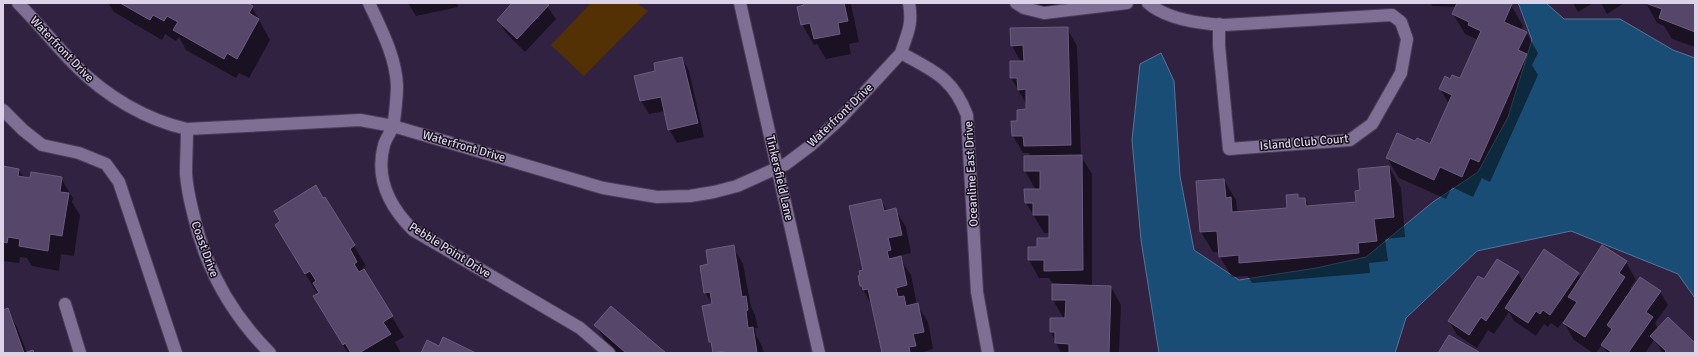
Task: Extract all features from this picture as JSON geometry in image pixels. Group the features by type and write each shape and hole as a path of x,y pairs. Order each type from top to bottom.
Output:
{"street":[{"name":"Waterfront Drive","path":"18,3 75,66 102,89 143,114 176,126 187,129 360,120 393,126 603,188 657,197 690,196 714,192 737,186 778,168 810,146 840,118 901,53"},
{"name":"Pebble Point Drive","path":"369,3 388,45 397,86 393,126 387,135 384,146 382,170 389,197 397,212 413,230 580,328 609,353"},
{"name":"Tinkersfield Lane","path":"740,3 819,353"},
{"path":"901,53 907,40 911,21 909,3"},
{"path":"1016,3 1024,8 1044,13 1127,3"},
{"name":"Island Club Court","path":"1148,3 1162,12 1186,20 1214,25 1220,24 1392,15 1401,22 1407,39 1401,73 1372,124 1350,140 1229,149 1219,46 1220,24"},
{"name":"Oceanline East Drive","path":"901,53 935,71 944,78 956,92 967,115 977,292 988,353"},
{"path":"3,110 23,130 42,145 79,153 106,164 119,182 176,353"},
{"name":"Coast Drive","path":"187,129 186,174 189,197 200,242 211,270 229,303 242,322 270,353"},
{"path":"65,304 80,353"}],"shaded area":[{"path":"591,3 637,3 648,11 584,76 551,45"}],"water":[{"path":"1517,3 1546,3 1564,19 1620,19 1673,50 1695,58 1695,298 1678,274 1571,231 1477,251 1406,318 1395,353 1159,353 1141,240 1132,140 1140,64 1161,53 1174,81 1180,176 1194,250 1239,280 1316,268 1366,257 1433,202 1478,172 1508,117 1532,40"}],"building":[{"path":"120,3 247,3 253,6 249,13 259,19 237,59 227,53 224,59 173,30 178,22 167,16 164,21 153,15 150,20"},
{"path":"512,3 546,3 549,5 517,39 497,20"},
{"path":"803,3 844,3 848,21 838,23 840,34 814,39 810,23 801,25 797,7 804,5"},
{"path":"1457,3 1512,4 1504,22 1527,32 1518,50 1527,54 1479,162 1470,158 1462,177 1440,167 1434,180 1386,158 1397,133 1415,141 1417,138 1430,144 1452,95 1439,89 1445,76 1450,79 1452,75 1460,78 1481,31 1468,25 1469,22 1452,14"},
{"path":"1645,3 1695,3 1695,32 1659,18 1662,9"},
{"path":"1068,27 1071,145 1024,146 1023,136 1012,136 1011,121 1017,121 1017,110 1026,109 1026,89 1018,90 1017,78 1010,78 1010,61 1024,61 1023,45 1011,46 1010,28"},
{"path":"682,57 698,123 668,130 661,97 640,101 634,76 655,71 654,63"},
{"path":"1082,155 1083,270 1044,271 1044,260 1028,260 1028,247 1037,247 1037,238 1049,238 1049,215 1033,215 1033,203 1025,203 1024,189 1040,189 1040,171 1024,171 1024,156"},
{"path":"3,166 19,169 18,176 30,178 31,172 62,177 60,192 69,193 62,236 50,234 48,251 19,246 20,239 8,237 7,243 3,242"},
{"path":"1389,166 1394,217 1374,219 1377,241 1358,243 1359,253 1239,263 1239,255 1219,257 1217,231 1200,232 1196,181 1224,179 1226,198 1231,197 1232,212 1287,208 1286,195 1298,194 1298,198 1305,198 1306,206 1356,202 1355,191 1360,190 1358,169"},
{"path":"316,185 323,198 325,197 355,245 350,249 357,262 354,264 359,272 364,269 393,316 383,322 391,334 359,353 351,353 345,343 343,345 313,296 319,293 313,283 316,281 310,271 305,274 275,225 280,221 274,211"},
{"path":"881,199 884,211 896,208 902,235 888,238 891,250 887,251 889,259 901,256 907,285 896,288 898,297 904,296 906,306 918,303 924,332 913,334 916,346 909,347 910,353 882,353 868,289 863,290 862,286 860,286 858,276 860,275 859,271 863,270 849,206"},
{"path":"734,245 742,297 746,296 748,328 753,327 757,353 724,353 724,351 713,353 711,342 709,342 702,306 712,304 710,292 704,293 700,266 708,264 706,250"},
{"path":"1602,245 1627,261 1619,273 1625,277 1585,337 1563,323 1577,302 1568,297"},
{"path":"1544,249 1579,273 1550,315 1543,310 1540,314 1536,311 1528,323 1505,308"},
{"path":"1497,259 1519,272 1486,321 1481,317 1469,335 1448,321 1478,276 1484,279"},
{"path":"1640,277 1661,291 1646,312 1653,317 1628,353 1613,353 1601,345 1612,329 1607,325"},
{"path":"1052,284 1111,286 1109,353 1069,353 1069,344 1055,343 1055,332 1050,332 1050,318 1065,318 1066,300 1052,300"},
{"path":"611,306 666,353 626,353 594,325"},
{"path":"8,308 24,353 3,353 3,310"},
{"path":"1668,317 1695,343 1695,353 1664,353 1666,351 1650,336"},
{"path":"1449,335 1479,352 1480,353 1438,353"},
{"path":"443,337 476,353 421,353 427,340 439,346"},
{"path":"33,350 34,353 24,353"}]}
